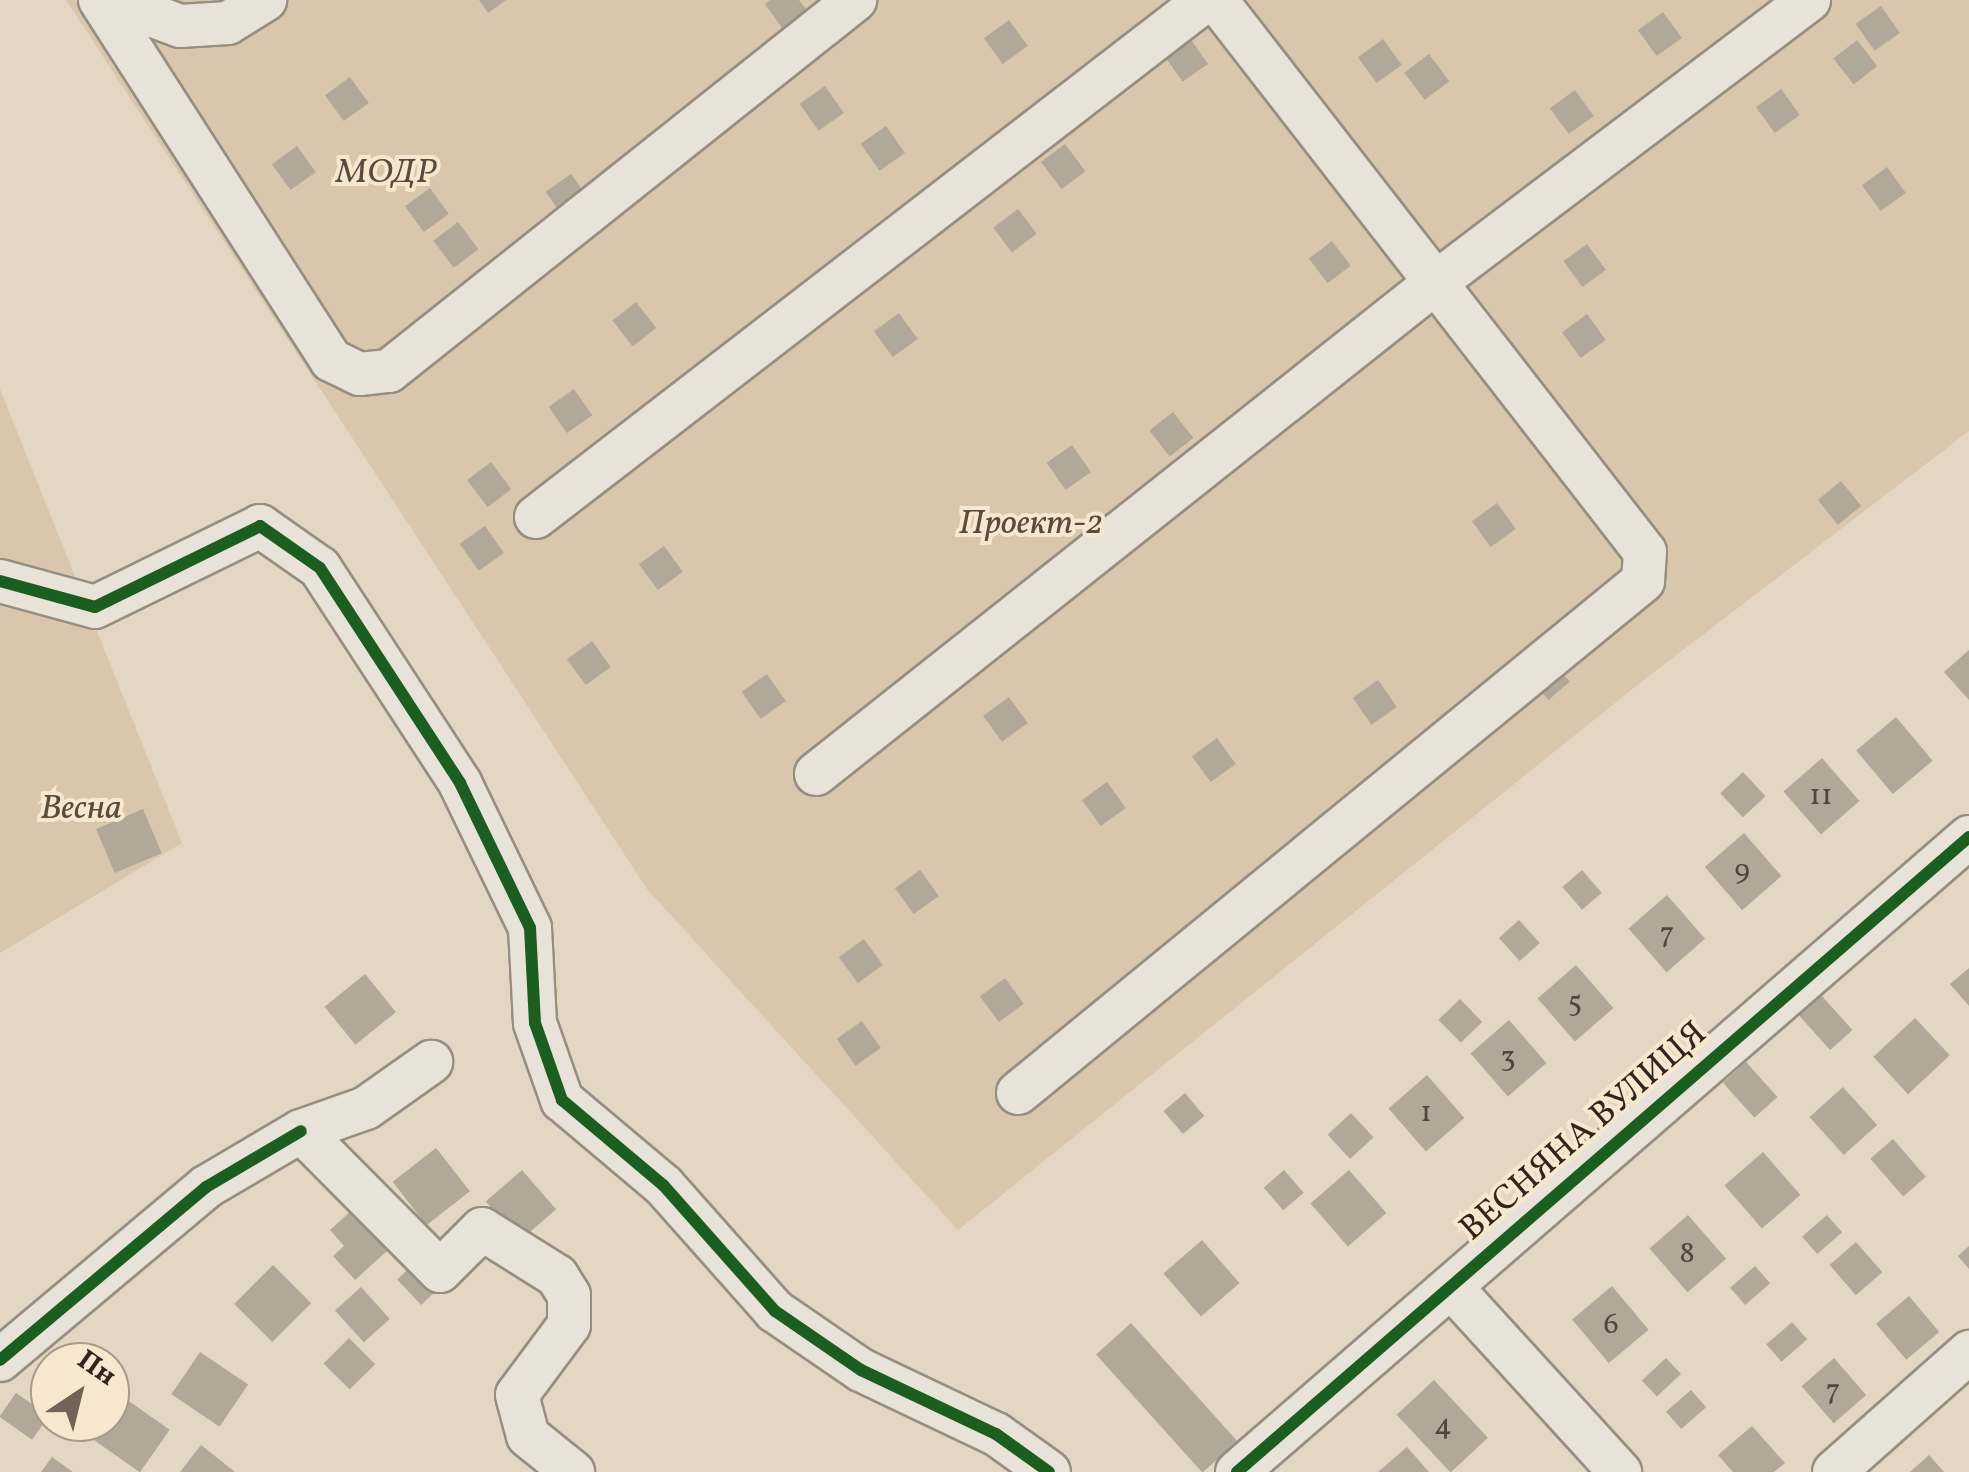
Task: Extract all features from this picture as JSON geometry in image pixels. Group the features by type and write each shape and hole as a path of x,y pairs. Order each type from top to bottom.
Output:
{"street":[{"path":"100,0 331,360 360,374 389,371 855,0"},
{"path":"111,0 180,26 228,23 265,0"},
{"path":"536,517 1206,0"},
{"path":"1018,1093 1642,581 1644,552 1216,0"},
{"path":"816,774 1435,283 1809,0"},
{"path":"0,581 95,606 260,526 320,568 460,783 530,928 535,1023 562,1100 664,1186 774,1310 861,1370 996,1434 1049,1472"},
{"name":"ВЕСНЯНА ВУЛИЦЯ","path":"1238,1472 1969,837"},
{"path":"0,1360 206,1187 300,1131 366,1108 431,1062"},
{"path":"300,1131 440,1271 482,1229 557,1276 570,1294 569,1325 517,1395 528,1436 572,1472"},
{"path":"1451,1288 1620,1472"},
{"path":"1834,1472 1969,1352"}],"green space":[{"name":"Проект-2","path":"66,0 1969,0 1969,431 1645,679 958,1230 647,889"},
{"path":"0,389 79,586 0,564"},
{"name":"Весна","path":"0,595 93,621 182,843 0,953"}],"building":[{"path":"479,0 506,0 488,13"},
{"path":"770,0 799,0 808,12 784,31 765,4"},
{"path":"1881,6 1900,33 1875,51 1856,24"},
{"path":"1663,12 1682,38 1657,56 1638,30"},
{"path":"1009,20 1028,46 1003,64 984,38"},
{"path":"1189,37 1208,64 1183,82 1164,55"},
{"path":"1383,39 1402,65 1377,83 1358,57"},
{"path":"1857,40 1877,66 1854,84 1833,58"},
{"path":"1429,54 1449,81 1425,100 1404,73"},
{"path":"350,77 369,103 344,121 325,95"},
{"path":"825,86 844,113 819,131 800,104"},
{"path":"1781,89 1800,115 1775,133 1756,107"},
{"path":"1575,90 1594,116 1569,134 1550,108"},
{"path":"886,126 905,153 880,171 861,144"},
{"path":"1065,144 1085,171 1062,189 1041,162"},
{"path":"297,146 316,172 291,190 272,164"},
{"path":"1887,167 1906,193 1881,211 1862,185"},
{"path":"571,174 590,201 565,219 546,192"},
{"path":"430,188 449,214 424,232 405,206"},
{"path":"1018,209 1037,234 1012,252 993,228"},
{"path":"458,222 478,249 454,268 433,241"},
{"path":"1332,241 1351,266 1327,283 1309,258"},
{"path":"1587,244 1606,270 1582,287 1564,261"},
{"path":"636,302 656,328 633,346 612,320"},
{"path":"899,313 918,339 893,357 874,331"},
{"path":"1587,314 1606,340 1581,358 1562,332"},
{"path":"574,389 592,415 567,433 549,407"},
{"path":"1173,412 1193,438 1170,456 1149,430"},
{"path":"1072,445 1091,472 1066,490 1047,463"},
{"path":"491,462 511,489 488,507 467,480"},
{"path":"1841,481 1861,506 1838,525 1818,500"},
{"path":"1497,503 1516,529 1491,547 1472,521"},
{"path":"485,526 504,553 479,571 460,544"},
{"path":"664,546 683,572 658,590 639,564"},
{"path":"592,641 611,667 586,685 567,659"},
{"path":"1969,650 1969,700 1944,672"},
{"path":"1550,659 1570,682 1549,700 1529,677"},
{"path":"767,674 786,701 761,719 742,692"},
{"path":"1378,680 1397,707 1372,725 1353,698"},
{"path":"1009,697 1028,723 1002,742 983,716"},
{"path":"1896,717 1933,761 1893,794 1856,750"},
{"path":"1217,738 1236,764 1211,782 1192,756"},
{"path":"1822,758 1859,801 1821,834 1784,791"},
{"path":"1743,772 1766,796 1743,817 1720,793"},
{"path":"1107,782 1126,808 1101,826 1082,800"},
{"path":"143,809 162,853 115,873 96,829"},
{"path":"1744,833 1781,876 1742,910 1705,867"},
{"path":"920,870 939,896 914,914 895,888"},
{"path":"1582,870 1602,893 1582,910 1562,887"},
{"path":"1667,895 1705,939 1667,972 1629,928"},
{"path":"1519,920 1540,943 1520,961 1499,938"},
{"path":"864,939 883,965 858,983 839,957"},
{"path":"1576,965 1613,1008 1575,1041 1538,998"},
{"path":"1969,968 1969,1006 1950,984"},
{"path":"365,974 396,1012 355,1045 325,1007"},
{"path":"1005,978 1024,1004 999,1022 980,996"},
{"path":"1821,995 1852,1030 1830,1050 1799,1015"},
{"path":"1460,999 1482,1022 1461,1043 1438,1020"},
{"path":"1915,1018 1950,1055 1908,1094 1873,1057"},
{"path":"1509,1020 1546,1063 1508,1096 1471,1053"},
{"path":"862,1021 881,1048 856,1066 837,1039"},
{"path":"1746,1062 1777,1097 1754,1118 1723,1083"},
{"path":"1427,1075 1464,1118 1426,1151 1389,1108"},
{"path":"1843,1087 1877,1125 1844,1155 1810,1117"},
{"path":"1185,1093 1204,1116 1183,1134 1164,1111"},
{"path":"1351,1113 1374,1137 1350,1159 1328,1135"},
{"path":"1893,1139 1926,1177 1903,1196 1870,1159"},
{"path":"436,1148 470,1191 427,1225 393,1182"},
{"path":"1763,1152 1800,1195 1762,1228 1725,1185"},
{"path":"522,1170 556,1209 520,1241 486,1201"},
{"path":"1284,1170 1304,1193 1283,1210 1264,1188"},
{"path":"1349,1170 1386,1213 1348,1246 1311,1203"},
{"path":"362,1201 398,1241 355,1280 333,1256 344,1246 330,1230"},
{"path":"1688,1215 1726,1259 1688,1292 1650,1248"},
{"path":"1827,1215 1842,1232 1817,1254 1802,1237"},
{"path":"1202,1240 1239,1283 1201,1316 1164,1273"},
{"path":"1856,1242 1882,1272 1856,1295 1830,1265"},
{"path":"1969,1246 1969,1269 1958,1256"},
{"path":"417,1261 441,1287 421,1305 397,1279"},
{"path":"273,1265 311,1303 272,1342 234,1304"},
{"path":"1755,1266 1770,1283 1745,1305 1730,1288"},
{"path":"1612,1286 1649,1330 1609,1363 1572,1319"},
{"path":"361,1287 390,1319 364,1342 335,1310"},
{"path":"1909,1296 1939,1332 1906,1360 1876,1324"},
{"path":"1792,1322 1807,1339 1781,1362 1766,1344"},
{"path":"1131,1323 1237,1441 1202,1472 1096,1354"},
{"path":"349,1338 375,1364 350,1390 324,1363"},
{"path":"200,1352 248,1384 220,1427 171,1394"},
{"path":"1666,1358 1681,1374 1657,1397 1642,1381"},
{"path":"1834,1358 1866,1395 1834,1423 1802,1386"},
{"path":"1434,1380 1488,1438 1450,1472 1397,1415"},
{"path":"1691,1390 1706,1407 1681,1429 1666,1412"},
{"path":"16,1393 30,1403 30,1438 0,1417"},
{"path":"130,1402 170,1430 140,1472 97,1442 130,1442"},
{"path":"1752,1426 1785,1463 1774,1472 1733,1472 1718,1455"},
{"path":"201,1445 235,1472 180,1472"},
{"path":"1407,1447 1429,1472 1378,1472"},
{"path":"1929,1455 1944,1472 1910,1472"},
{"path":"52,1457 73,1472 41,1472"}],"cycle path":[{"path":"0,581 95,607 260,526 320,568 460,783 530,928 535,1023 562,1100 664,1186 775,1311 861,1370 996,1434 1049,1472"},
{"path":"1237,1472 1969,837"},
{"path":"0,1360 206,1187 301,1131"}],"park label":[{"name":"МОДР","path":"386,173"}]}
